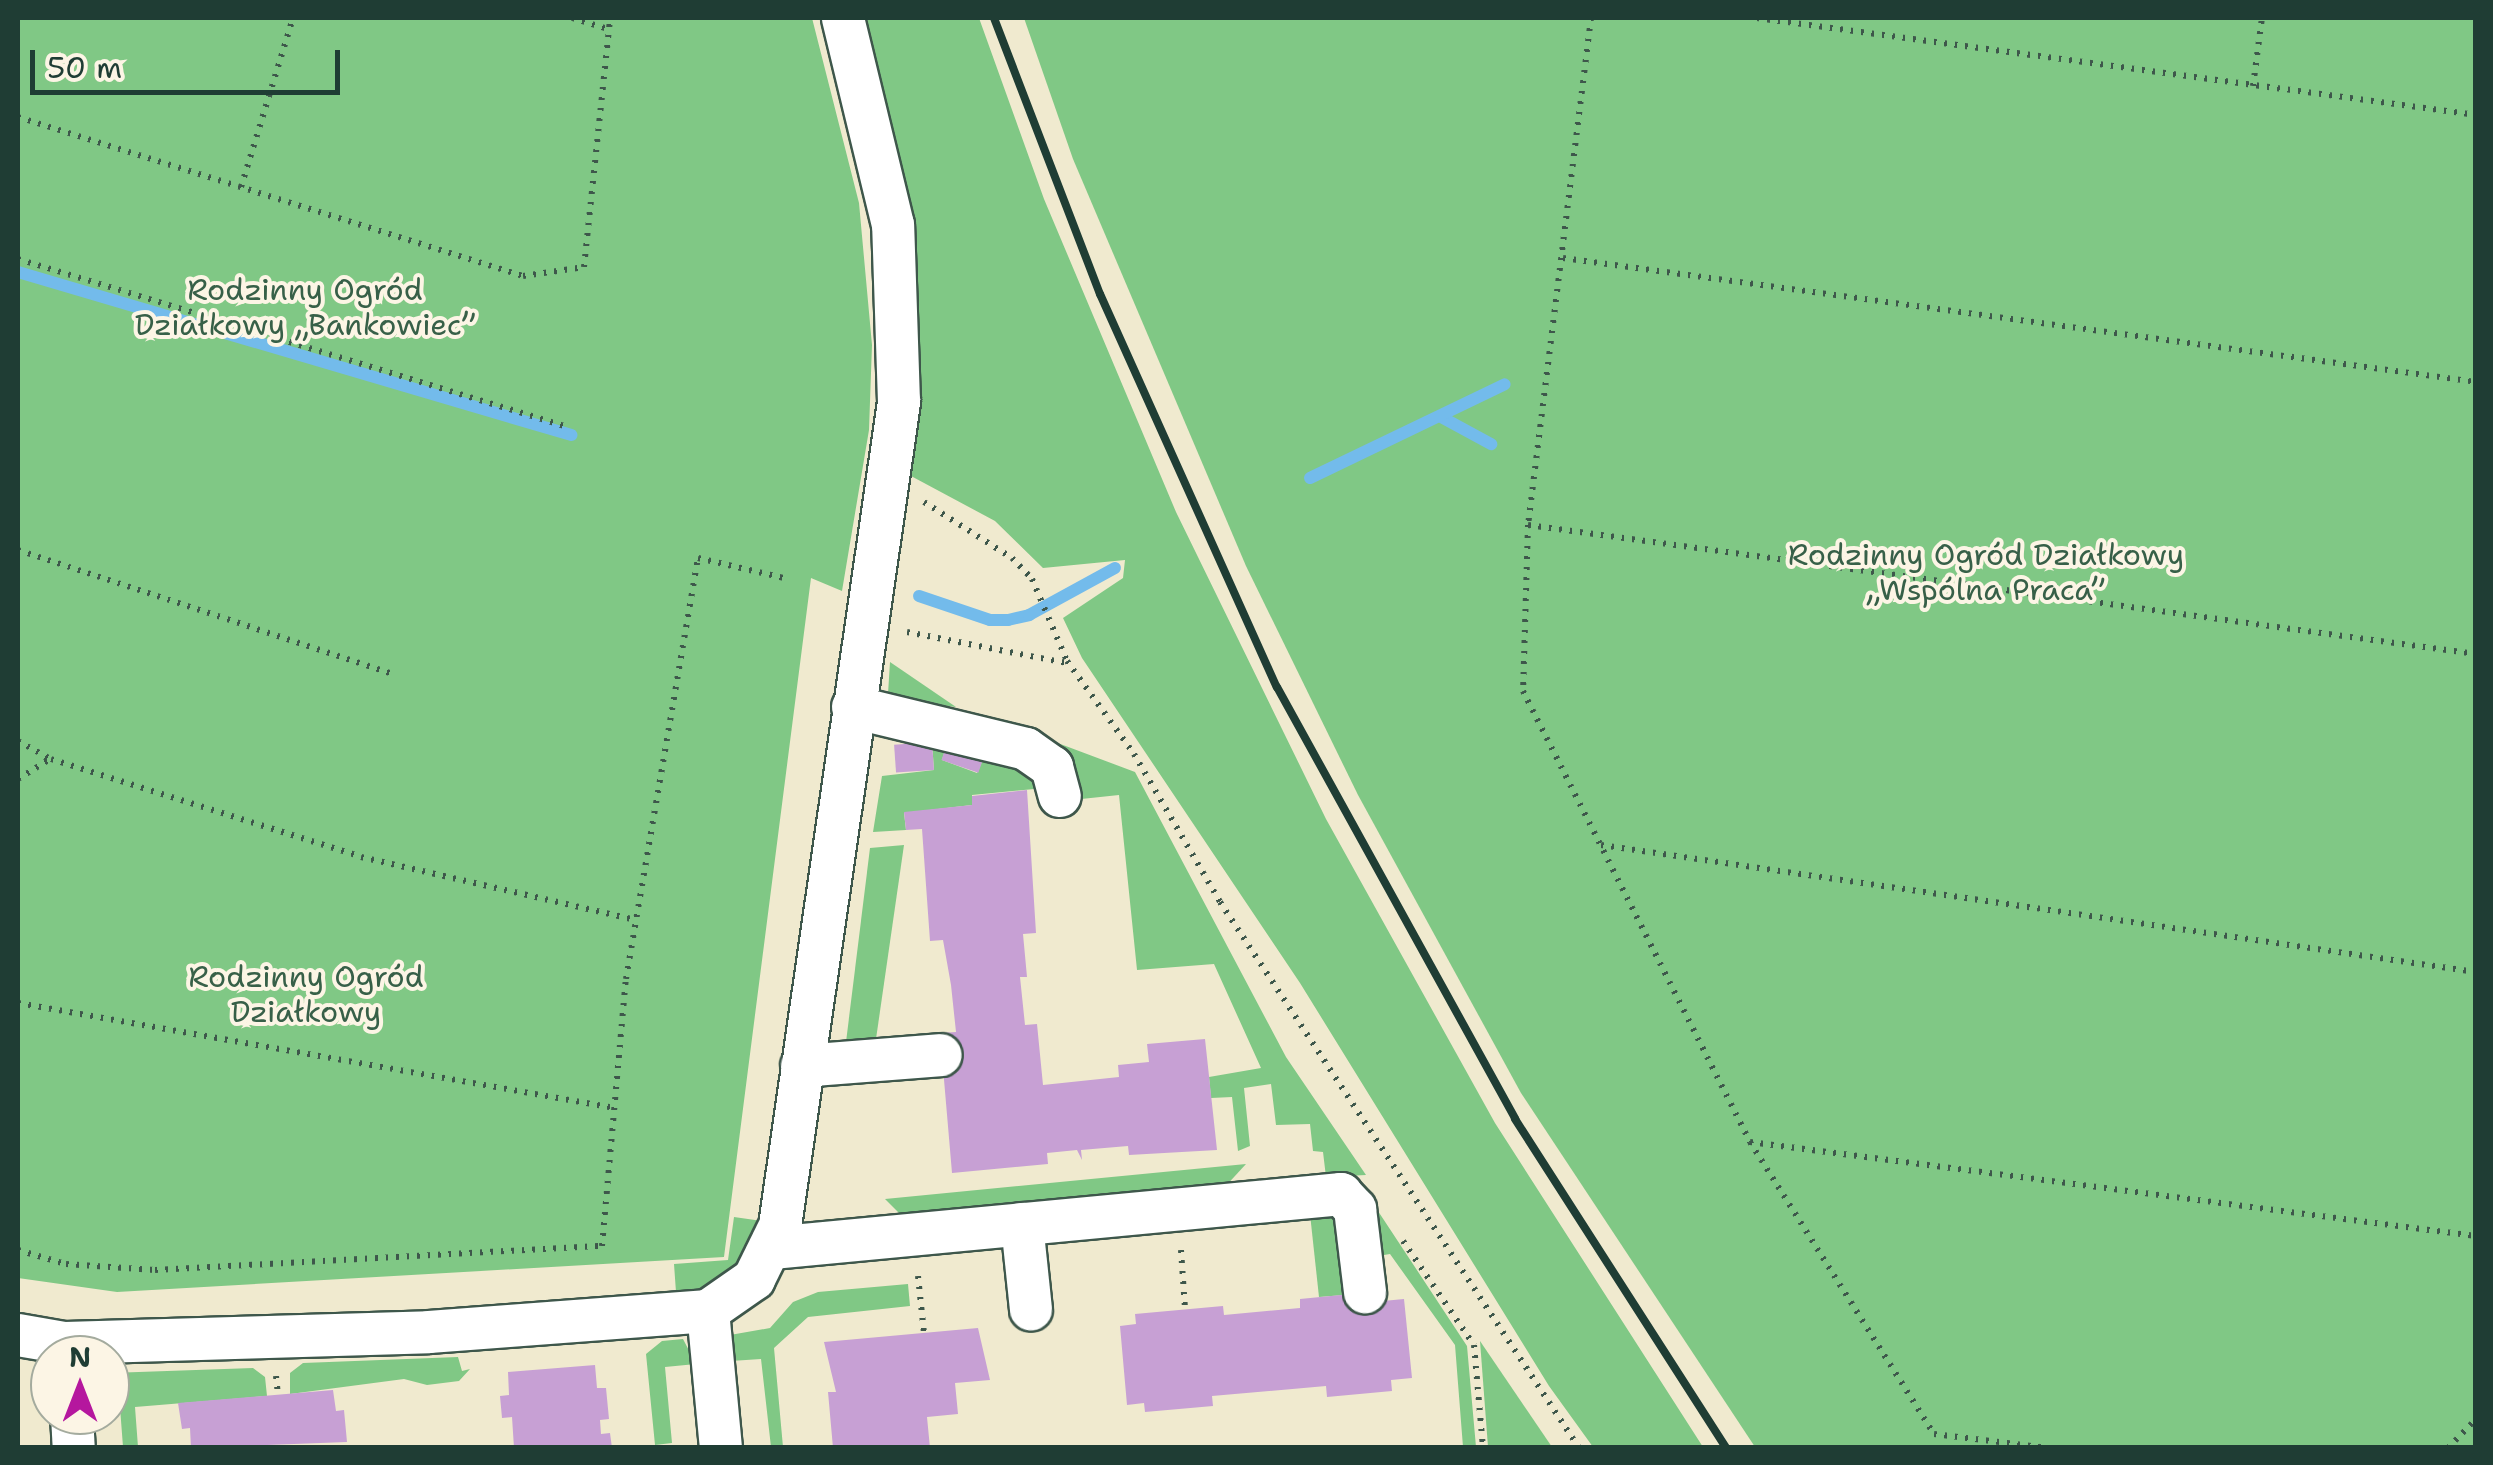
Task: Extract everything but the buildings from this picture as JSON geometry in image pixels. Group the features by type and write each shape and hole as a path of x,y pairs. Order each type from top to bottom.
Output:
{"street":[{"path":"130,1346 429,1332 708,1311 754,1279 772,1248 853,707 892,485 900,382 898,272 883,169 843,18"},
{"path":"853,707 1026,749 1052,766 1060,796"},
{"path":"802,1066 941,1055"},
{"path":"772,1248 1342,1194 1355,1209 1365,1292"},
{"path":"1022,1224 1031,1310"},
{"path":"708,1311 721,1448"}],"path":[{"path":"240,187 294,18"},
{"path":"572,18 609,29"},
{"path":"18,117 523,276 584,267 610,18"},
{"path":"1591,18 1528,525 1523,692 1750,1142 1934,1434 2048,1448"},
{"path":"1757,18 2476,115"},
{"path":"2253,86 2262,18"},
{"path":"1563,258 2476,382"},
{"path":"18,259 568,428"},
{"path":"892,485 961,522 1032,579 1069,664 1579,1448"},
{"path":"1528,525 2476,654"},
{"path":"18,550 394,674"},
{"path":"18,1250 66,1264 156,1270 602,1246 636,920 698,558 788,579"},
{"path":"866,631 917,636 1069,664"},
{"path":"18,741 51,759 361,857 636,920"},
{"path":"18,779 51,759"},
{"path":"1601,845 2476,972"},
{"path":"18,1003 615,1108"},
{"path":"1750,1142 2476,1236"},
{"path":"1177,1209 1185,1309"},
{"path":"1397,1232 1474,1345 1483,1448"},
{"path":"915,1234 924,1333"},
{"path":"2448,1448 2476,1418"}],"green space":[{"path":"18,18 812,18 859,203 872,345 869,430 842,591 811,578 724,1257 117,1292 18,1278"},
{"path":"863,18 979,18 1044,199 1176,512 1326,819 1495,1123 1703,1447 1593,1447 1549,1386 1300,983 1082,658 1063,618 1123,578 1125,560 1043,568 995,521 911,476 919,386 914,250 891,119"},
{"name":"Rodzinny Ogród Działkowy „Wspólna Praca”","path":"1024,18 2475,18 2475,1447 1755,1447 1521,1093 1358,795 1246,566 1073,159"},
{"path":"890,662 956,707 896,700 888,694"},
{"path":"932,742 947,744 942,760 977,773 984,757 1033,777 1034,789 972,795 972,805 904,813 906,830 873,832 882,776 934,770"},
{"path":"1055,742 1135,772 1286,1057 1366,1175 1326,1177 1323,1152 1313,1151 1310,1124 1276,1125 1271,1084 1244,1088 1250,1146 1238,1151 1232,1097 1211,1098 1209,1077 1261,1068 1214,964 1137,970 1119,795 1072,800"},
{"path":"904,845 876,1039 846,1042 870,848"},
{"path":"1246,1164 1223,1189 905,1219 885,1199"},
{"path":"1376,1208 1467,1346 1476,1447 1463,1447 1455,1345 1390,1254 1378,1256"},
{"path":"1310,1214 1329,1215 1337,1225 1344,1295 1319,1297"},
{"path":"734,1217 762,1221 741,1262 701,1290 676,1292 674,1264 728,1260"},
{"path":"908,1284 910,1306 808,1317 774,1348 783,1447 771,1447 761,1359 731,1361 730,1335 770,1328 793,1302 818,1292"},
{"path":"683,1339 696,1364 665,1367 672,1443 655,1445 646,1354 662,1341"},
{"path":"1480,1341 1552,1447 1488,1447"},
{"path":"458,1357 462,1371 470,1369 459,1381 427,1385 404,1379 290,1394 290,1373 303,1363"},
{"path":"253,1368 265,1377 267,1396 135,1407 138,1447 123,1447 122,1435 130,1435 130,1372"}],"waterway":[{"path":"18,272 571,435"},
{"path":"1310,478 1505,384"},
{"path":"1443,418 1491,444"},
{"path":"919,596 990,620 1008,620 1029,615 1115,568"}],"railway":[{"path":"994,18 1100,294 1277,687 1515,1119 1726,1448"}],"park label":[{"name":"Rodzinny Ogród Działkowy „Bankowiec”","path":"305,307"},
{"name":"Rodzinny Ogród Działkowy","path":"306,994"}]}
